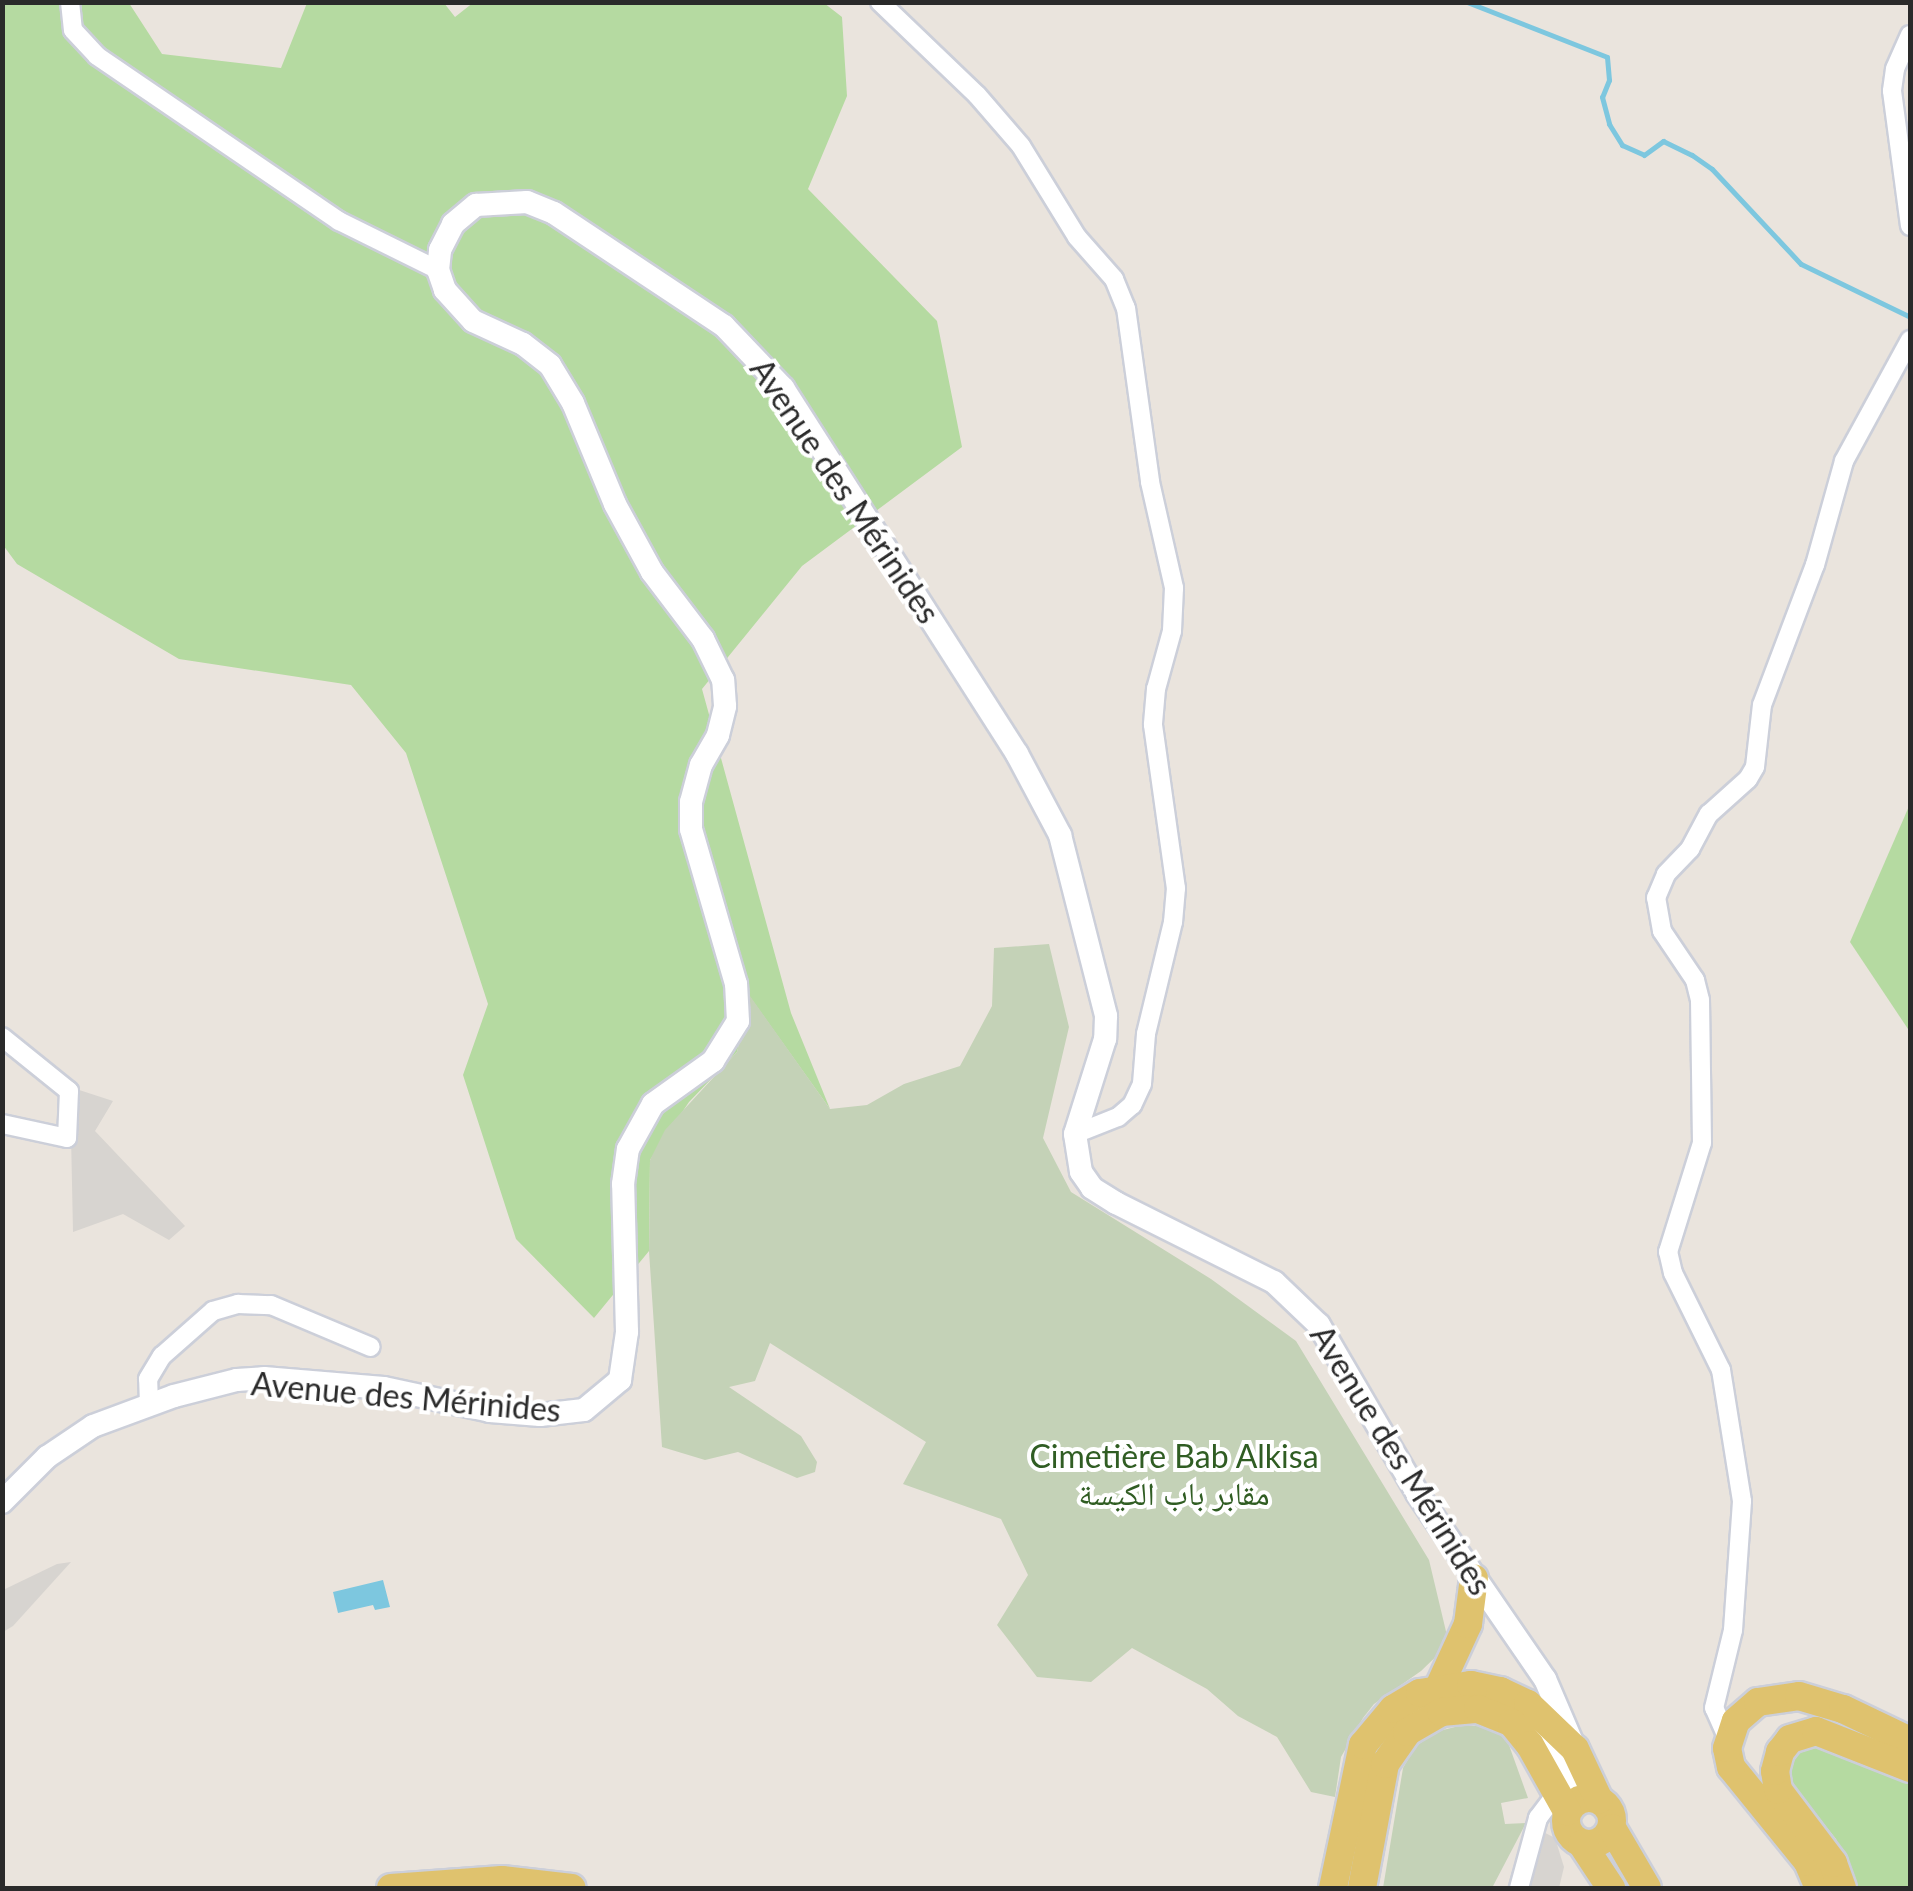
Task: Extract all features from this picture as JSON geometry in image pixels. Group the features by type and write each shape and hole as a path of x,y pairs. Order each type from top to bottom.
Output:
{"main road":[{"name":"Avenue des Mérinides","path":"2,1502 35,1467 78,1434 149,1404 210,1386 264,1378 384,1388 490,1411 540,1415 570,1414 592,1406 616,1387 625,1362 623,1184 628,1149 652,1104 712,1062 738,1020 736,984 691,829 696,784 725,706 723,680 704,639 652,572 614,504 573,403 550,365 522,344 473,321 446,290 438,270 440,250 453,224 476,206 526,202 554,213 724,326 783,388 1006,738 1060,835 1103,991 1106,1016 1105,1039 1074,1134 1081,1172 1092,1188 1274,1282 1319,1325 1418,1493 1556,1698 1575,1749"},
{"path":"1439,1687 1468,1624 1474,1578"},
{"path":"1525,1654 1538,1711 1574,1802"},
{"path":"1333,1888 1364,1746 1393,1708 1439,1687 1486,1687 1538,1711 1575,1749 1574,1802 1568,1833 1582,1844 1611,1888"},
{"path":"1820,1888 1808,1862 1737,1777 1728,1758 1728,1739 1736,1721 1750,1708 1786,1696 1824,1702 1910,1740"},
{"path":"1362,1888 1385,1764 1407,1732 1426,1718 1468,1708 1502,1717 1522,1733 1574,1802 1610,1810 1612,1828 1647,1888"},
{"path":"1842,1888 1833,1863 1778,1790 1775,1771 1780,1752 1797,1735 1816,1731 1910,1768"},
{"path":"1582,1844 1600,1842 1612,1828"},
{"path":"392,1888 502,1880 572,1888"}],"street":[{"path":"70,2 76,37 97,56 245,161 340,221 438,270"},
{"path":"880,2 965,82 1022,146 1077,237 1114,278 1126,308 1150,482 1174,588 1172,632 1156,689 1153,725 1176,888 1173,922 1146,1034 1142,1084 1132,1105 1118,1118 1074,1134"},
{"path":"1910,35 1895,69 1892,92 1910,226"},
{"path":"1728,1739 1714,1708 1733,1630 1742,1501 1721,1370 1673,1273 1668,1252 1702,1143 1700,1000 1696,980 1662,930 1656,898 1666,874 1680,862 1709,814 1748,779 1755,766 1762,706 1814,565 1844,461 1910,340"},
{"path":"2,1037 70,1091 66,1138 2,1124"},
{"path":"149,1404 148,1379 162,1356 212,1310 238,1304 272,1304 371,1347"},
{"path":"1518,1888 1538,1818 1574,1802"}],"green space":[{"path":"474,2 824,3 842,17 847,96 808,189 937,321 962,447 802,566 702,689 791,1013 830,1109 750,997 737,1052 689,1102 650,1160 649,1251 594,1318 516,1239 463,1075 488,1004 406,753 351,685 179,659 17,564 3,545 3,3 129,3 162,54 281,68 307,3 444,3 455,17"},
{"path":"1910,804 1910,1032 1850,942"},
{"name":"Cimetière Bab Alkisa مقابر باب الكيسة","path":"1049,944 1069,1027 1043,1138 1071,1192 1211,1279 1296,1341 1429,1560 1449,1644 1421,1671 1374,1704 1363,1718 1341,1757 1335,1797 1311,1792 1277,1737 1238,1716 1207,1689 1132,1648 1091,1682 1037,1677 997,1625 1028,1575 1001,1519 903,1484 926,1442 770,1343 755,1381 729,1387 801,1436 817,1462 815,1472 797,1478 738,1452 705,1460 662,1447 649,1251 650,1160 665,1130 737,1052 750,996 830,1109 867,1105 904,1084 960,1066 992,1006 994,948"},
{"path":"1482,1726 1505,1734 1528,1798 1501,1803 1505,1824 1526,1823 1492,1888 1383,1888 1403,1768 1415,1747 1435,1732"},
{"path":"1816,1743 1910,1782 1910,1888 1856,1888 1836,1839 1790,1782 1790,1751"}],"shaded area":[{"path":"70,1087 113,1101 95,1131 185,1226 169,1240 123,1214 73,1232"},
{"path":"71,1562 3,1632 3,1590 57,1564"},
{"path":"1526,1823 1555,1838 1564,1867 1559,1888 1507,1888"}],"water":[{"path":"383,1580 390,1607 375,1610 373,1605 338,1613 333,1592"}],"waterway":[{"path":"1467,2 1607,57 1609,80 1602,97 1609,124 1622,145 1644,155 1663,141 1692,155 1712,169 1801,264 1910,317"}]}
